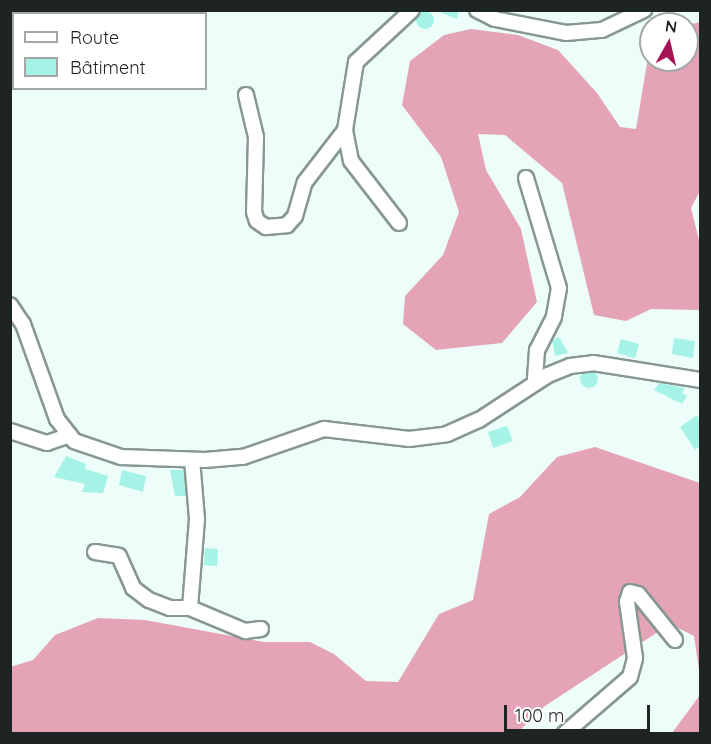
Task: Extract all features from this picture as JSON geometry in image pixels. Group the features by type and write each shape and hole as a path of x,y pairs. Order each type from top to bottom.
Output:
{"street":[{"path":"399,223 351,161 345,130 356,62 412,10"},
{"path":"477,10 495,19 566,33 602,30 644,10"},
{"path":"246,94 256,137 254,212 257,221 266,227 288,225 295,216 305,182 345,130"},
{"path":"526,178 559,288 554,317 537,350 536,382"},
{"path":"10,305 23,324 57,419 70,435 88,448 121,457 192,460 243,457 324,429 409,439 447,434 479,420 536,382 570,366 592,363 700,380"},
{"path":"10,431 47,443 70,435"},
{"path":"190,608 197,519 192,460"},
{"path":"95,552 119,556 133,588 149,600 170,609 190,608 244,631 261,629"},
{"path":"564,734 630,677 635,658 627,602 630,592 638,594 675,640"}],"shaded area":[{"path":"699,22 700,191 691,208 700,244 700,310 651,309 626,321 594,315 562,183 505,135 478,134 486,170 521,229 537,302 502,343 436,350 403,324 405,296 443,255 459,212 441,157 402,105 410,61 444,35 471,29 518,35 558,50 597,93 620,127 636,129 646,72 699,72"},
{"path":"595,447 700,483 700,677 694,636 670,624 545,706 517,733 11,733 10,667 33,660 55,635 98,618 145,620 264,642 310,642 334,654 366,681 398,682 439,614 473,600 489,514 520,497 557,457"},
{"path":"700,695 700,733 672,733"}],"building":[{"path":"435,10 459,10 457,19"},
{"path":"425,11 431,14 434,20 431,26 425,29 419,26 416,20 419,14"},
{"path":"559,337 568,353 555,356 552,340"},
{"path":"674,338 695,341 693,358 672,354"},
{"path":"621,339 639,344 635,358 617,353"},
{"path":"589,370 595,373 598,379 595,385 589,388 583,385 580,379 583,373"},
{"path":"659,383 685,388 682,393 687,396 682,404 654,390"},
{"path":"697,415 700,421 700,446 695,450 680,427"},
{"path":"507,426 513,441 493,448 488,432"},
{"path":"66,456 86,464 85,469 108,476 103,493 82,492 85,484 54,477"},
{"path":"122,470 146,476 143,492 119,485"},
{"path":"170,470 184,470 186,496 175,496"},
{"path":"205,548 218,549 217,566 204,565"}]}
